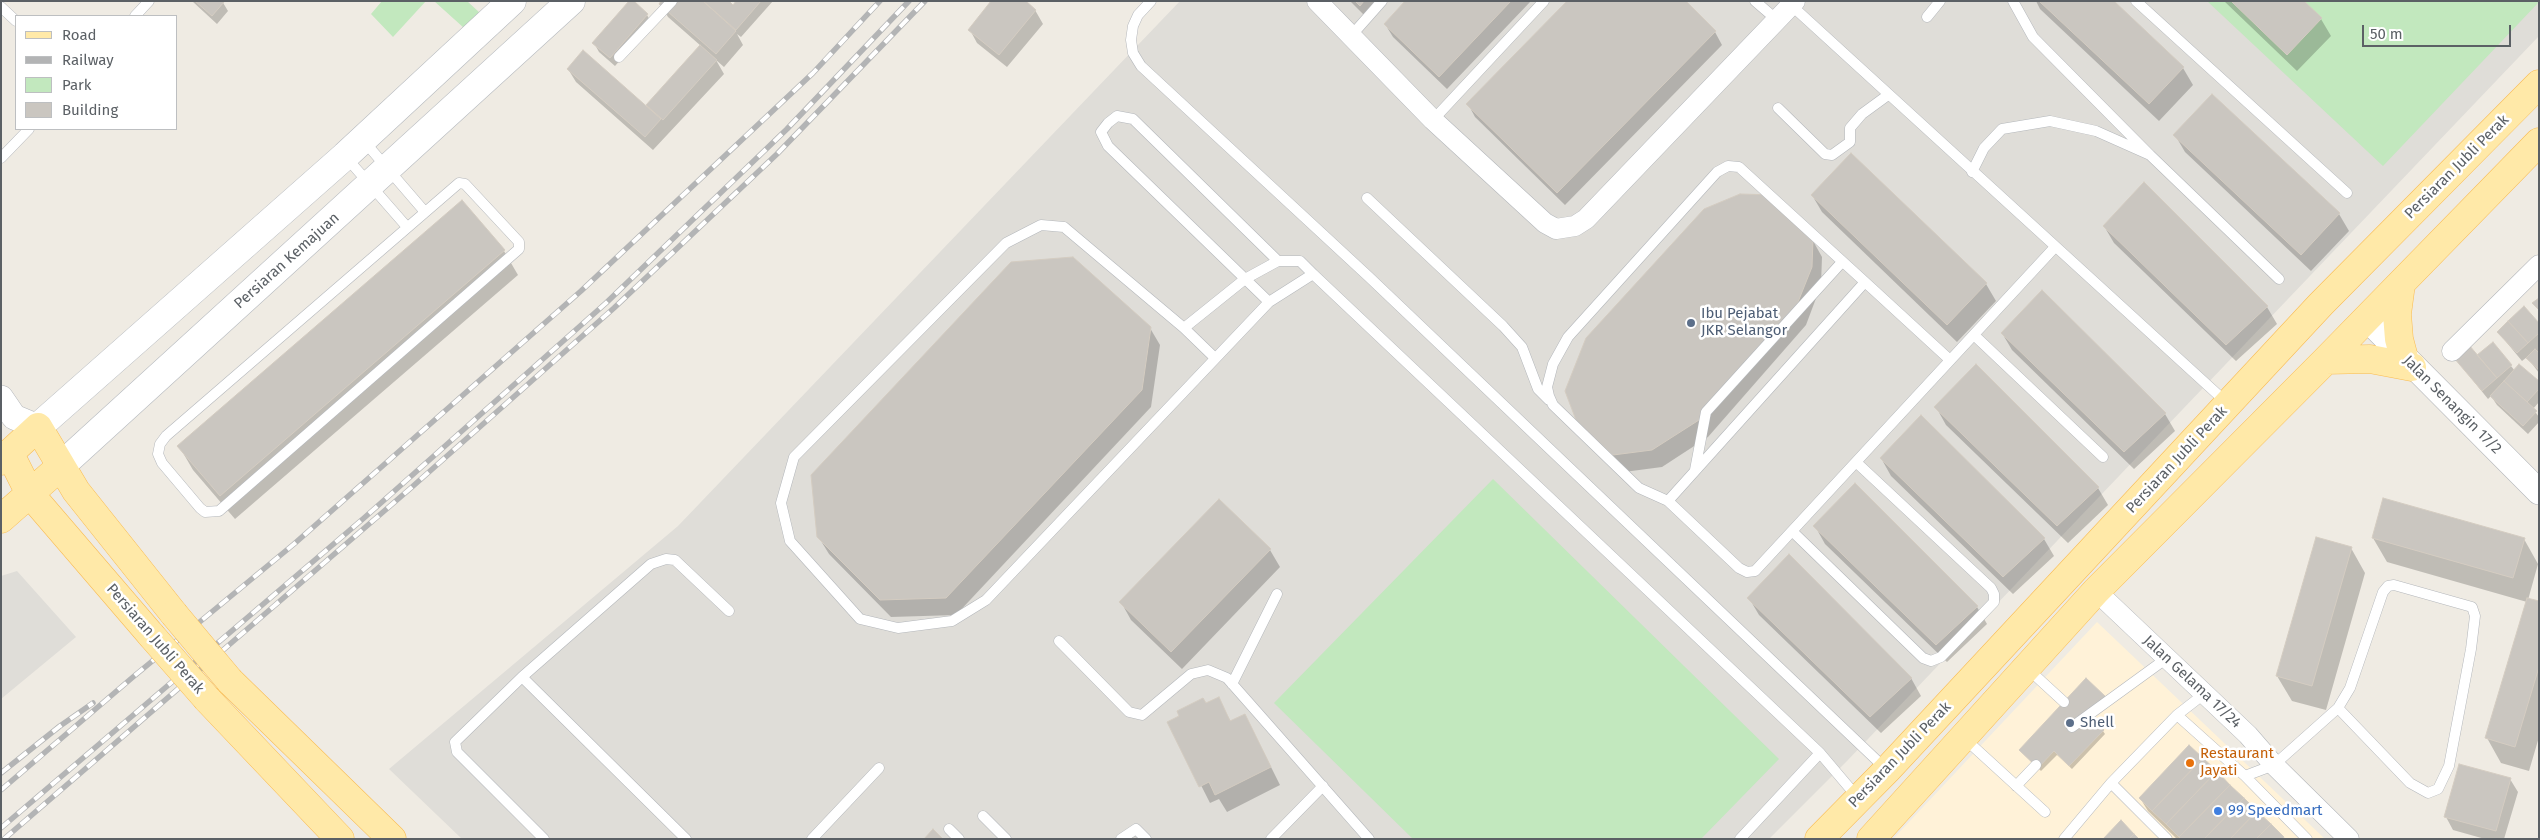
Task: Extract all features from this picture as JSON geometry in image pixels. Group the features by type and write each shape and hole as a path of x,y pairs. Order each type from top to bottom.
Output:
{"main road":[{"path":"6,458 18,414 353,148 512,1"},
{"name":"Persiaran Kemajuan","path":"1,519 571,1"},
{"name":"Persiaran Jubli Perak","path":"1818,839 1887,770 2229,405 2321,304 2539,84"},
{"path":"1871,839 2025,667 2096,591 2539,142"},
{"path":"2326,360 2370,359 2408,362 2399,339 2397,314 2401,284"},
{"path":"2321,304 2336,302 2344,304 2366,318"},
{"name":"Persiaran Jubli Perak","path":"18,414 61,466 76,492 230,681 392,839"},
{"name":"Persiaran Jubli Perak","path":"6,458 30,494 206,699 340,839"}],"street":[{"path":"1317,1 1433,120 1545,223 1556,229 1575,226 1586,219 1793,3"},
{"path":"2452,351 2539,265"},
{"name":"Jalan Senangin 17/2","path":"2366,318 2539,492"},
{"name":"Jalan Gelama 17/24","path":"2096,591 2248,735 2274,765 2349,839"}],"lane":[{"path":"136,15 149,1"},
{"path":"619,57 672,1"},
{"path":"1150,1 1138,16 1132,33 1133,53 1141,66 1369,277 1887,770"},
{"path":"1350,36 1382,1"},
{"path":"1433,120 1544,1"},
{"path":"1755,1 1776,20"},
{"path":"1927,17 1940,1"},
{"path":"2013,1 2033,38 2150,155 2279,279"},
{"path":"2136,1 2347,193"},
{"path":"1793,3 1888,95 2229,405"},
{"path":"1,7 15,20"},
{"path":"1778,108 1825,154 1832,155 1850,142 1850,128 1862,114 1888,95"},
{"path":"1270,302 1108,146 1101,132 1108,123 1118,116 1133,119 1278,260"},
{"path":"1972,172 1984,148 2002,129 2050,121 2096,131 2150,155"},
{"path":"1,158 28,130"},
{"path":"353,148 379,177 407,227"},
{"path":"353,148 379,177 425,212"},
{"path":"1553,405 1547,387 1553,364 1568,337 1717,172 1728,166 1739,167 1950,360"},
{"path":"459,184 464,184 520,246 219,511 205,512 162,463 158,454 160,444 166,436 425,212 459,184"},
{"path":"1367,198 1504,326 1522,347 1538,388 1553,405 1639,488 1668,501 1739,568 1748,572 1755,571 1793,532 2055,246"},
{"path":"1216,358 1184,328 1064,227 1041,225 1006,244 794,457 781,503 790,541 860,619 898,628 952,621 986,600 1270,302 1313,274"},
{"path":"1184,328 1245,279 1278,260 1300,261 1820,753 1858,798"},
{"path":"1694,471 1706,412 1842,262"},
{"path":"1668,501 1864,282"},
{"path":"1974,335 2103,457"},
{"path":"1793,532 1923,658 1931,661 1941,658 1994,602 1994,594 1990,588 1857,463"},
{"path":"544,839 455,747 455,742 465,730 522,677 651,564 666,559 676,560 729,611"},
{"path":"2245,776 2274,765 2338,708 2347,696 2383,592 2388,586 2394,585 2472,607 2475,616 2471,649 2449,766 2438,789 2428,793 2410,783 2338,708"},
{"path":"1232,684 1277,594"},
{"path":"1060,641 1129,712 1142,716 1191,674 1208,670 1227,678 1369,839"},
{"path":"2072,727 2167,658"},
{"path":"2025,667 2064,702"},
{"path":"522,677 686,839"},
{"path":"2064,839 2111,783 2177,714 2204,694"},
{"path":"2177,714 2245,776 2307,839"},
{"path":"1963,737 2045,812"},
{"path":"1740,839 1820,753"},
{"path":"2016,786 2036,765"},
{"path":"812,839 880,768"},
{"path":"2111,783 2167,839"},
{"path":"1271,839 1323,786"},
{"path":"983,816 1006,839"},
{"path":"949,829 959,839"},
{"path":"1121,839 1136,829 1146,839"}],"shaded area":[{"path":"1180,1 2539,1 2539,36 1847,761 1769,839 462,839 389,769 678,526"},
{"path":"17,571 76,637 1,699 1,576"},
{"path":"2097,622 2325,839 1893,839"}],"green space":[{"path":"382,1 426,1 393,37 371,14"},
{"path":"434,1 467,1 480,13 464,28"},
{"path":"2207,1 2539,1 2539,2 2383,166"},
{"path":"1493,479 1779,759 1701,839 1413,839 1274,703"}],"building":[{"path":"195,1 224,1 224,2 212,16"},
{"path":"629,1 634,1 648,14 610,58 592,43"},
{"path":"661,1 703,1 736,31 716,54 659,4"},
{"path":"703,1 729,1 733,5 736,1 761,1 736,30"},
{"path":"991,1 1026,1 1036,10 999,55 968,30"},
{"path":"1355,1 1364,1 1360,6"},
{"path":"1405,1 1511,1 1439,77 1384,24"},
{"path":"1567,1 1686,1 1716,31 1557,193 1466,104"},
{"path":"2039,1 2114,1 2184,67 2149,104"},
{"path":"2231,1 2304,1 2322,18 2287,55"},
{"path":"700,45 717,60 663,120 646,105"},
{"path":"583,50 661,119 645,137 567,69"},
{"path":"2212,94 2340,213 2301,255 2173,135"},
{"path":"1851,153 1987,283 1947,325 1811,195"},
{"path":"2144,182 2268,306 2226,345 2103,226"},
{"name":"Ibu Pejabat JKR Selangor","path":"1740,194 1773,195 1813,239 1812,267 1796,307 1699,420 1652,450 1613,455 1576,420 1565,391 1586,338 1704,209"},
{"path":"462,200 505,250 220,496 177,446"},
{"path":"1073,257 1151,327 1142,390 946,598 880,600 817,537 811,475 1011,262"},
{"path":"2042,290 2166,413 2124,452 2001,333"},
{"path":"2539,298 2539,310 2532,303"},
{"path":"2524,306 2539,323 2539,333 2528,343 2508,321"},
{"path":"2508,321 2528,343 2517,353 2497,332"},
{"path":"2493,342 2512,365 2497,378 2477,355"},
{"path":"2469,345 2497,378 2482,391 2454,358"},
{"path":"2535,349 2539,353 2539,370 2526,358"},
{"path":"1976,364 2099,487 2057,526 1934,407"},
{"path":"2519,364 2539,381 2539,389 2527,402 2504,381"},
{"path":"2504,381 2537,411 2523,426 2490,396"},
{"path":"1921,415 2045,538 2003,577 1880,458"},
{"path":"1855,483 1978,606 1936,645 1813,526"},
{"path":"2383,498 2525,538 2513,578 2372,538"},
{"path":"1219,499 1271,549 1171,652 1119,602"},
{"path":"2316,537 2352,547 2312,686 2276,676"},
{"path":"1789,554 1912,678 1870,717 1747,598"},
{"path":"2527,598 2539,601 2539,667 2515,747 2485,738"},
{"name":"Shell","path":"2086,678 2106,697 2088,716 2104,730 2069,766 2054,751 2038,768 2019,750"},
{"path":"1219,697 1230,721 1245,714 1271,767 1215,795 1209,782 1199,787 1167,722 1179,716 1177,711 1203,698 1206,703"},
{"path":"2189,745 2203,758 2152,811 2139,798"},
{"path":"2203,758 2217,771 2166,824 2152,811"},
{"path":"2459,764 2511,778 2496,831 2444,817"},
{"path":"2217,771 2230,785 2179,837 2166,824"},
{"path":"2230,785 2244,798 2204,839 2181,839 2179,837"},
{"path":"2244,798 2257,811 2230,839 2204,839"},
{"path":"2257,811 2271,824 2256,839 2230,839"},
{"path":"2121,820 2134,834 2129,839 2103,839"},
{"path":"2271,824 2284,837 2283,839 2256,839"},
{"path":"933,829 943,839 924,839"},
{"path":"2134,834 2139,839 2129,839"}],"railway":[{"path":"1,790 133,677 294,544 581,291 813,73 880,1"},
{"path":"1,828 364,518 606,303 787,129 909,1"},
{"path":"4,839 412,487 614,308 777,154 925,1"},
{"path":"1,773 60,726 93,703"}],"place":[{"name":"Ibu Pejabat JKR Selangor","path":"1691,323"},
{"name":"Shell","path":"2070,723"},
{"name":"Restaurant Jayati","path":"2190,763"},
{"name":"99 Speedmart","path":"2218,811"}]}
